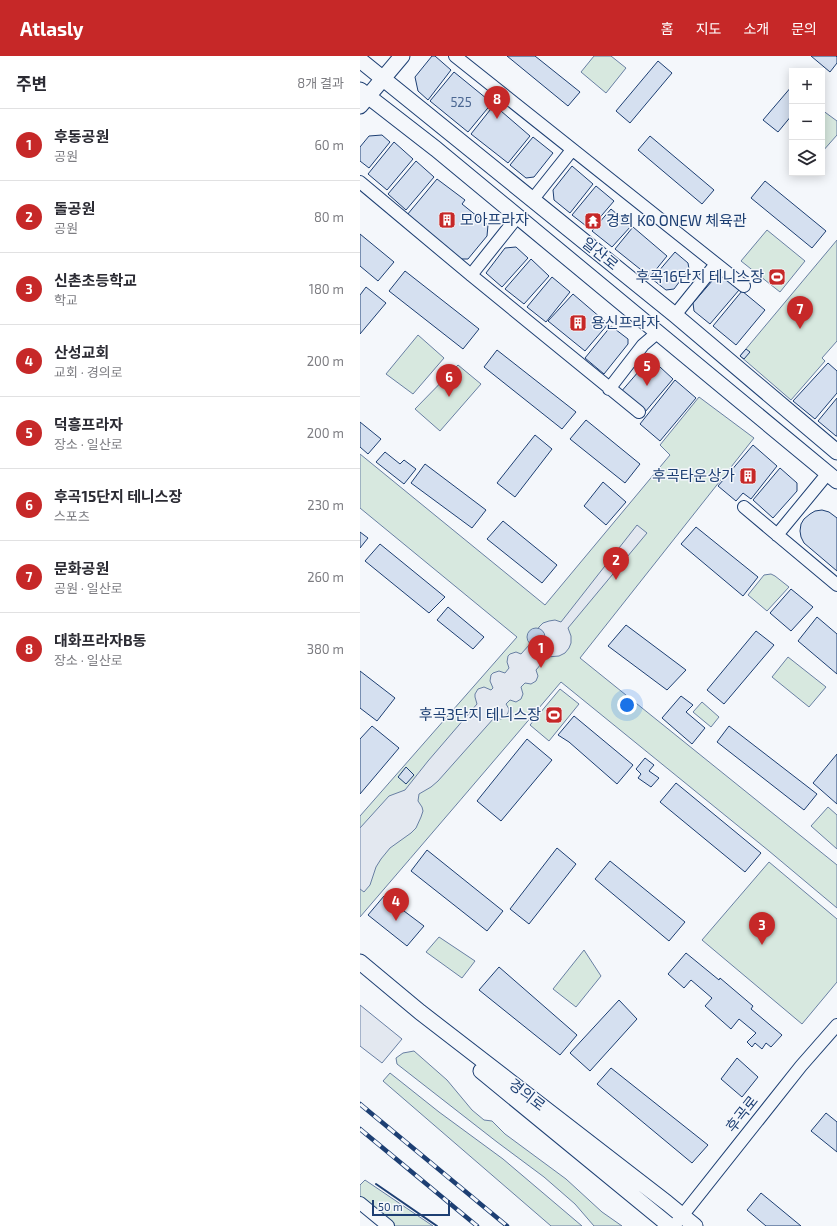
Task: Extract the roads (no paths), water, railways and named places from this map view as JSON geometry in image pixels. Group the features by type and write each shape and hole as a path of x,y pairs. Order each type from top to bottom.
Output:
{"main road":[{"path":"363,97 383,79 402,56"},
{"name":"일산로","path":"360,60 675,315 837,452"},
{"name":"일산로","path":"363,97 436,149 832,477"},
{"name":"경의로","path":"360,962 678,1221 695,1226"},
{"name":"경의로","path":"360,971 415,1018 670,1226"}],"street":[{"path":"455,56 744,286"},
{"path":"533,199 572,150"},
{"path":"360,182 471,276 638,412"},
{"path":"471,276 518,216"},
{"path":"675,315 716,264"},
{"path":"609,388 643,345 657,333"},
{"path":"777,535 832,477"},
{"path":"744,507 837,585"},
{"name":"후곡로","path":"678,1221 801,1066 837,1025"},
{"path":"360,1203 388,1226"}],"water":[{"path":"532,628 540,628 545,633 543,644 540,646 532,646 527,641 527,633"}],"railway":[{"path":"360,1104 507,1226"},
{"path":"360,1129 477,1226"}],"place":[{"name":"대화프라자B동","path":"497,119"},
{"name":"모아프라자","path":"447,220"},
{"name":"경희 KO ONEW 체육관","path":"593,221"},
{"name":"후곡16단지 테니스장","path":"777,277"},
{"name":"용신프라자","path":"578,323"},
{"name":"문화공원","path":"800,329"},
{"name":"덕흥프라자","path":"647,386"},
{"name":"후곡15단지 테니스장","path":"449,397"},
{"name":"후곡타운상가","path":"748,476"},
{"name":"돌공원","path":"616,580"},
{"name":"후동공원","path":"541,668"},
{"name":"후곡3단지 테니스장","path":"554,715"},
{"name":"산성교회","path":"396,921"},
{"name":"신촌초등학교","path":"762,945"}]}
